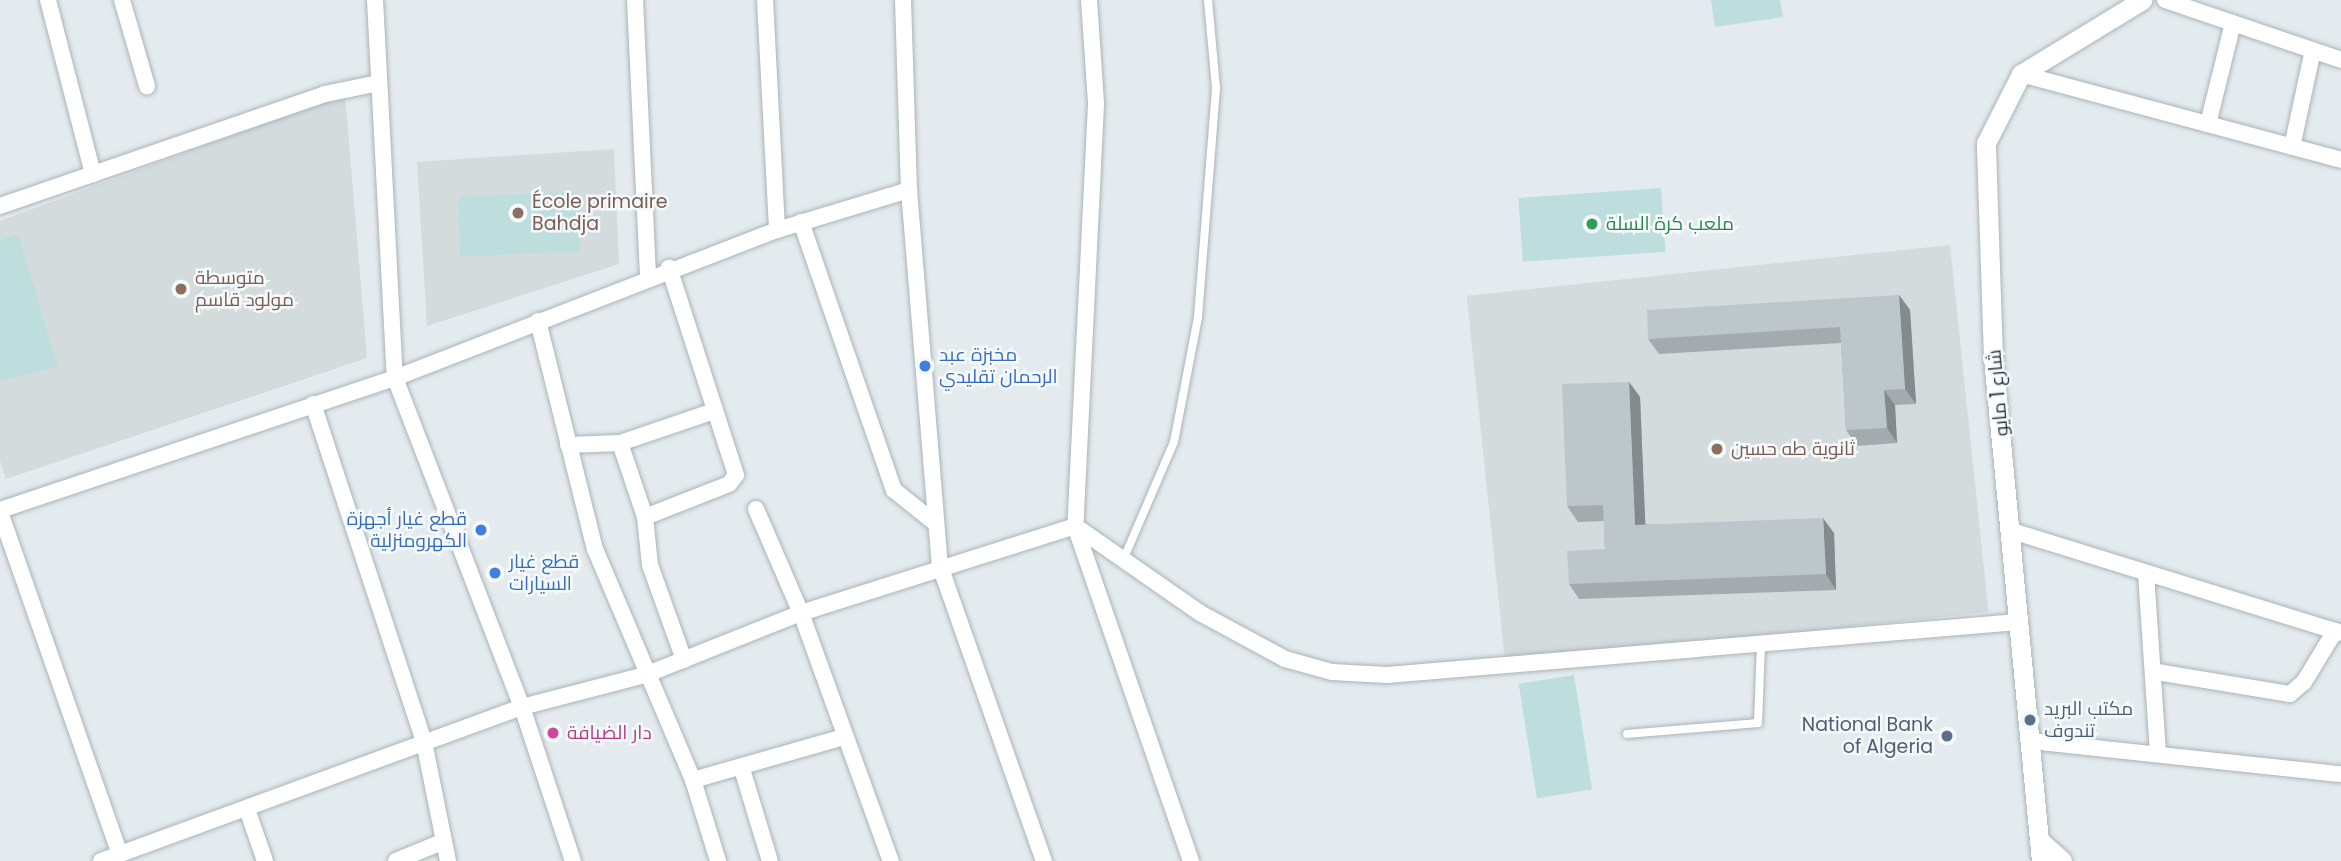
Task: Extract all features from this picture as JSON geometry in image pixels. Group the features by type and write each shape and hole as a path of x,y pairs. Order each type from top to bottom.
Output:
{"main road":[{"path":"2021,74 2142,0"},
{"name":"شارع 1 مايو","path":"2021,74 1986,143 1993,358 2012,531 2041,861"},
{"path":"2039,840 2062,861"}],"street":[{"path":"48,0 93,174"},
{"path":"122,0 147,86"},
{"path":"375,0 394,377 522,707 573,861"},
{"path":"635,0 648,277"},
{"path":"765,0 777,230"},
{"path":"903,0 909,191 940,566 1044,861"},
{"path":"1089,0 1096,104 1075,526 1191,861"},
{"path":"2165,0 2341,60"},
{"path":"2208,124 2233,23"},
{"path":"2292,147 2313,50"},
{"path":"2021,74 2341,160"},
{"path":"0,206 325,94 379,83"},
{"path":"120,855 0,511 394,377 669,268 800,222 909,191"},
{"path":"800,222 894,490 935,523"},
{"path":"645,517 729,484 736,475 733,454 711,411 669,268"},
{"path":"538,321 596,549 645,675 694,780 718,861"},
{"path":"313,404 424,742 448,861"},
{"path":"568,445 620,443 711,411"},
{"path":"620,443 645,517 650,565 684,660"},
{"path":"757,509 802,613 844,737 891,861"},
{"path":"101,861 522,707 645,675 802,613 940,566 1075,526 1240,639 1332,672 1387,674 2018,622"},
{"path":"2012,531 2338,633 2304,682 2290,694 2157,672"},
{"path":"2146,573 2157,672 2158,752"},
{"path":"694,780 742,769 844,737"},
{"path":"2030,741 2158,752 2341,774"},
{"path":"742,769 769,861"},
{"path":"247,809 265,861"},
{"path":"396,861 444,841"}],"lane":[{"path":"1125,558 1174,442 1198,317 1216,88 1208,0"},
{"path":"1626,734 1758,723 1761,645"}],"shaded area":[{"path":"1711,0 1780,0 1783,17 1715,27"},
{"name":"متوسطة مولود قاسم","path":"345,94 367,358 6,479 0,461 0,221"},
{"name":"École primaire Bahdja","path":"614,149 619,264 427,326 417,162"},
{"name":"ملعب كرة السلة","path":"1661,188 1665,252 1523,262 1518,198"},
{"path":"578,192 580,252 460,256 458,196"},
{"path":"18,234 58,367 0,381 0,240"},
{"name":"ثانوية طه حسين","path":"1950,245 1989,612 1505,663 1467,296"},
{"path":"1574,675 1592,790 1537,798 1519,684"}],"building":[{"path":"1899,295 1905,389 1884,390 1887,428 1846,430 1840,327 1648,339 1647,310"},
{"path":"1629,382 1635,525 1823,518 1826,574 1569,584 1567,551 1605,549 1603,505 1567,506 1562,384"}],"place":[{"name":"École primaire Bahdja","path":"518,213"},
{"name":"ملعب كرة السلة","path":"1592,224"},
{"name":"متوسطة مولود قاسم","path":"181,289"},
{"name":"مخبزة عبد الرحمان تقليدي","path":"925,366"},
{"name":"ثانوية طه حسين","path":"1717,449"},
{"name":"قطع غيار أجهزة الكهرومنزلية","path":"481,530"},
{"name":"قطع غيار السيارات","path":"495,573"},
{"name":"مكتب البريد تندوف","path":"2030,720"},
{"name":"دار الضيافة","path":"553,733"},
{"name":"National Bank of Algeria","path":"1947,736"}]}
